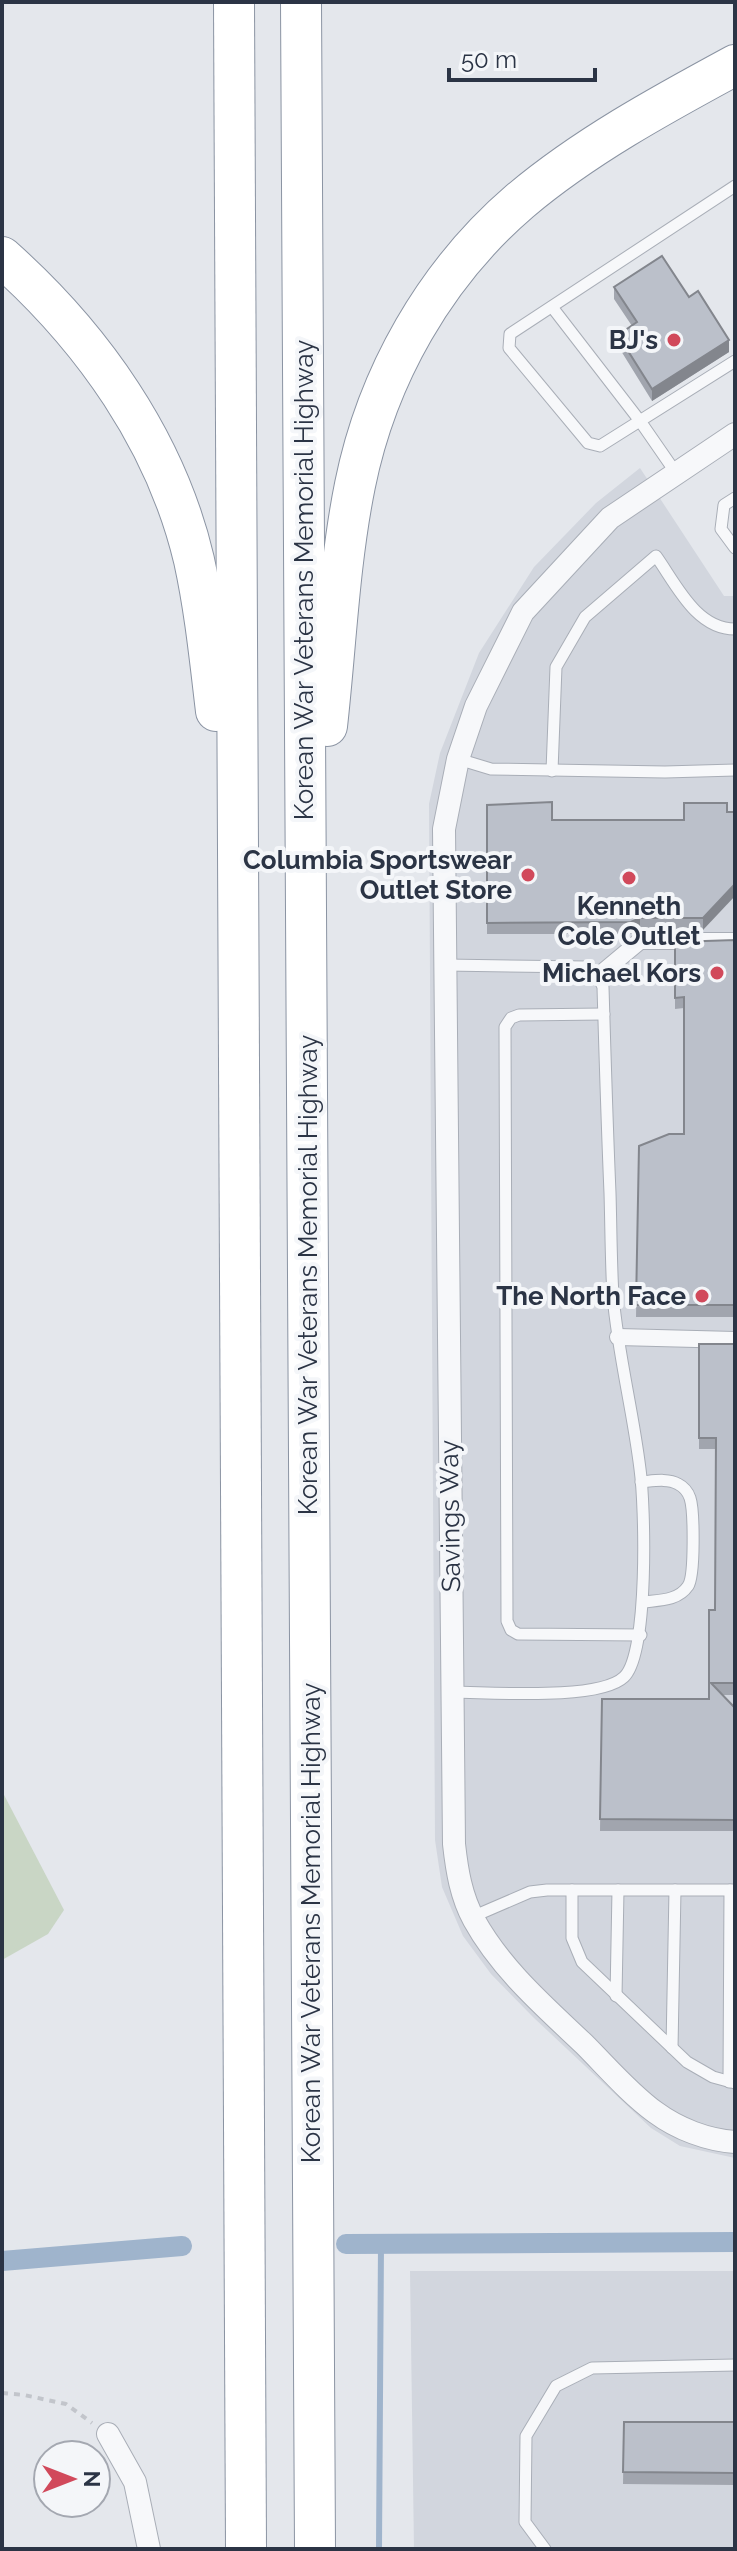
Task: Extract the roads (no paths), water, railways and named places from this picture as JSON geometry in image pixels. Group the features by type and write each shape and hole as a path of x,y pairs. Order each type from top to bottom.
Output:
{"highway":[{"path":"234,2 246,2549"},
{"name":"Korean War Veterans Memorial Highway","path":"301,2 315,2549"},
{"path":"306,902 336,652 344,543 355,482 370,425 386,382 412,332 444,283 478,242 518,203 581,155 735,65"},
{"path":"2,257 52,306 100,361 134,414 170,487 199,586 239,881"}],"street":[{"name":"Savings Way","path":"735,434 610,518 523,612 476,706 458,759 444,829 454,1844 459,1886 472,1917 491,1949 519,1981 633,2093 677,2125 699,2135 735,2142"},
{"path":"598,976 640,941 735,941"},
{"path":"618,1337 735,1340"},
{"path":"108,2434 135,2482 149,2549"}],"lane":[{"path":"735,186 510,334 509,348 588,443 600,446 735,361"},
{"path":"552,307 676,473"},
{"path":"735,498 724,505 721,529 735,548"},
{"path":"552,771 556,667 585,617 656,556 699,617 735,629"},
{"path":"458,759 491,769 735,770"},
{"path":"445,965 586,967 598,976 603,987 613,1281 618,1337 641,1482 643,1602 641,1635 634,1664 623,1678 598,1689 570,1692 452,1692"},
{"path":"604,1014 519,1015 511,1018 505,1027 507,1621 511,1630 518,1634 641,1635"},
{"path":"641,1482 668,1481 678,1483 686,1490 691,1501 693,1573 689,1585 680,1594 669,1599 643,1602"},
{"path":"472,1917 530,1892 572,1890 733,1890 732,2082 713,2077 687,2062 582,1962 572,1938 572,1890"},
{"path":"616,1996 618,1890"},
{"path":"672,2048 675,1890"},
{"path":"545,2549 525,2522 526,2436 556,2386 592,2368 735,2365"}],"waterway":[{"path":"346,2244 735,2242"},
{"path":"379,2549 381,2244"},
{"path":"2,2261 182,2246"}],"place":[{"name":"BJ's","path":"674,340"},
{"name":"Columbia Sportswear Outlet Store","path":"528,875"},
{"name":"Kenneth Cole Outlet","path":"629,878"},
{"name":"Michael Kors","path":"717,973"},
{"name":"The North Face","path":"702,1296"}]}
